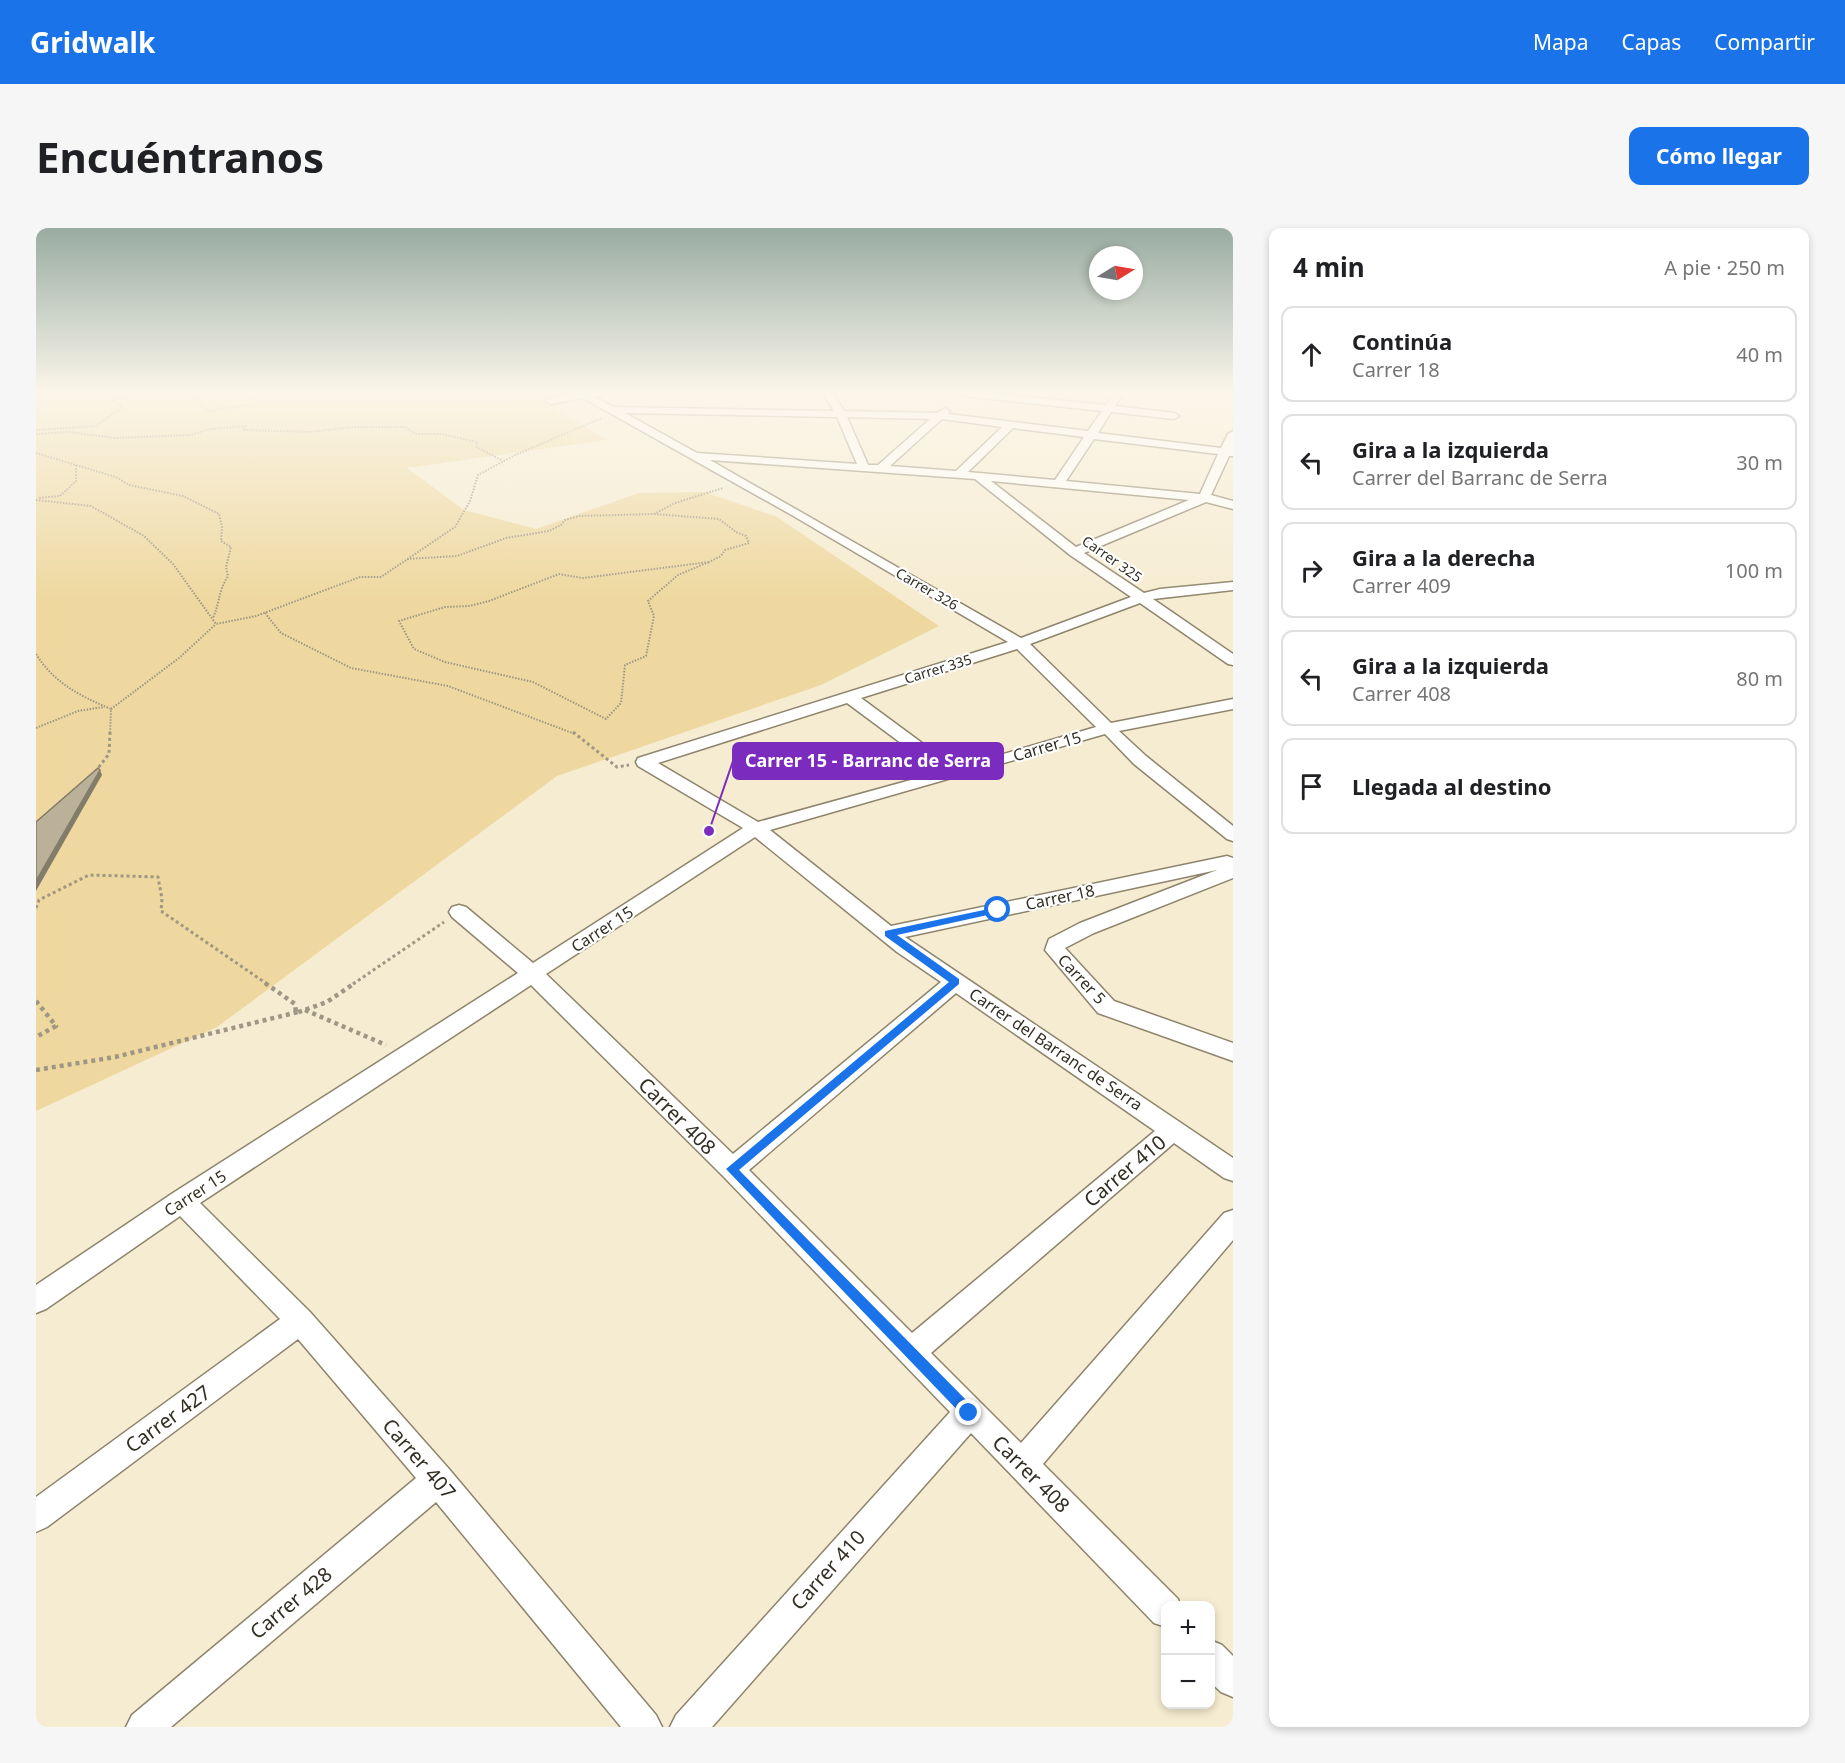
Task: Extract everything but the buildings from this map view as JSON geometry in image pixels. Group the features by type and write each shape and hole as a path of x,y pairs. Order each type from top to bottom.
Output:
{"street":[{"name":"Carrer 326","path":"701,460 1020,643 1140,760 1233,835"},
{"path":"750,460 959,474 1204,498 1233,505"},
{"path":"860,460 864,468"},
{"path":"881,469 891,460"},
{"path":"959,474 974,460"},
{"path":"1058,484 1074,460"},
{"path":"1075,552 1204,498 1225,460"},
{"name":"Carrer 325","path":"978,476 1075,552 1233,661"},
{"name":"Carrer 335","path":"644,762 1020,643 1142,598 1160,593 1233,586"},
{"path":"849,697 952,774"},
{"name":"Carrer 15","path":"36,1299 182,1201 756,828 1109,728 1233,704"},
{"name":"Carrer del Barranc de Serra","path":"644,762 756,828 888,933 1233,1171"},
{"name":"Carrer 18","path":"888,933 1229,862"},
{"name":"Carrer 5","path":"1229,862 1228,873 1087,928 1056,944 1055,950 1106,1007 1233,1052"},
{"name":"Carrer 408","path":"459,912 534,974 732,1169 969,1413 1023,1464 1161,1606"},
{"path":"732,1169 956,981"},
{"name":"Carrer 410","path":"912,1352 1174,1129"},
{"name":"Carrer 407","path":"182,1201 300,1321 438,1480 644,1727"},
{"path":"1023,1464 1233,1221"},
{"name":"Carrer 427","path":"36,1516 300,1321"},
{"name":"Carrer 410","path":"688,1727 969,1413"},
{"name":"Carrer 428","path":"144,1727 438,1480"},
{"path":"1215,1662 1233,1680"}],"path":[{"path":"59,460 116,477 129,485 183,496 219,514 222,527 221,541 231,547 226,567 228,576 219,591 219,605 213,619"},
{"path":"94,773 109,754 111,709 171,665 216,624 265,613 360,577 381,577 455,527 470,501 478,475 503,461"},
{"path":"36,499 60,496 76,480 76,465"},
{"path":"654,514 675,503 741,482"},
{"path":"36,499 91,506 144,536 173,564 216,624"},
{"path":"407,560 450,558 483,547 499,538 548,533 562,526 565,520 579,516 654,514 719,519 736,532 746,536 749,543 725,550 721,556 709,562 678,575 648,601 654,616 646,656 624,665 621,703 606,719 533,682 446,662 414,649 399,621 445,607 489,602 559,574 583,578 709,562"},
{"path":"265,613 281,633 351,668 448,686 561,727 571,731 617,767 644,762"},
{"path":"36,654 43,668 69,692 111,709"},
{"path":"36,728 78,711 106,707"},
{"path":"36,908 39,900 88,875 158,877 162,899 161,911 295,1004 296,1013"},
{"path":"296,1013 327,1002 459,912"},
{"path":"36,1001 56,1026 36,1037"},
{"path":"36,1070 115,1057 308,1010 408,1055"}],"shaded area":[{"path":"36,460 464,460 407,468 464,510 536,529 639,493 705,492 777,517 939,626 821,685 557,776 217,1027 36,1111"}],"place":[{"name":"Carrer 15 - Barranc de Serra","path":"709,831"}],"route":[{"path":"969,1413 732,1169 956,981 888,933 998,910"}]}
